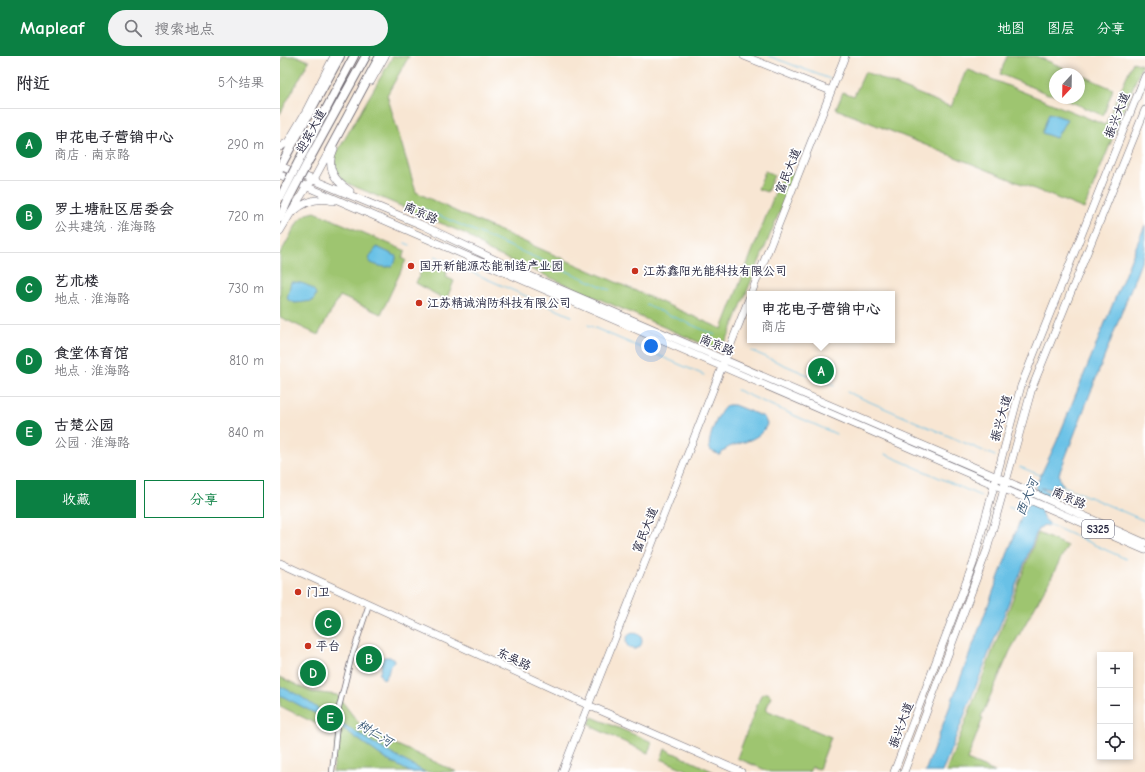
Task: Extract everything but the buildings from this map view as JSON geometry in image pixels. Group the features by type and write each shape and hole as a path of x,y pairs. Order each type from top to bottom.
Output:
{"highway":[{"path":"280,166 340,56"},
{"name":"迎宾大道","path":"280,197 354,56"},
{"name":"迎宾大道","path":"282,220 288,200 366,56"},
{"path":"329,151 380,56"}],"main road":[{"path":"280,166 334,56"},
{"path":"280,231 282,220 307,186 314,179 385,56"},
{"path":"744,56 832,91"},
{"name":"富民大道","path":"752,291 845,56"},
{"name":"振兴大道","path":"894,772 973,564 1022,386 1145,76"},
{"name":"振兴大道","path":"904,772 978,576 1032,388 1145,110"},
{"path":"280,147 288,142 304,115"},
{"path":"347,122 330,162 334,179 353,193 414,222"},
{"name":"南京路","path":"280,166 414,222 523,273 1004,489 1027,495 1052,506 1145,550"},
{"name":"南京路","path":"280,175 1006,481 1027,495"},
{"path":"282,220 301,206 317,199 326,200 365,211"},
{"name":"富民大道","path":"562,772 747,303"},
{"name":"南京路","path":"1052,506 1145,543"},
{"name":"东吴路","path":"280,563 588,705 741,772"}],"street":[{"path":"332,772 337,715 351,659 369,604"}],"green space":[{"path":"283,56 297,56 309,61 280,114 280,62"},
{"path":"393,56 409,56 387,95 416,192 457,212 722,329 784,170 795,174 729,335 723,345 712,348 489,251 466,234 349,184 341,178 337,172 335,164 336,154"},
{"path":"1007,56 1036,56 1064,68 1049,68 1049,94 1000,74"},
{"path":"1133,62 1142,65 1084,209 836,109 843,92 854,96 865,72 951,107 965,73 969,70 1049,102 1049,104 1053,104 1105,125"},
{"path":"1085,77 1113,89 1104,114 1102,115 1076,104 1085,104"},
{"path":"765,171 774,175 767,192 758,189"},
{"path":"315,212 406,251 402,258 406,260 381,314 340,296 318,335 280,317 280,254 299,220 307,214"},
{"path":"428,263 447,272 446,277 454,281 446,300 416,283 424,264"},
{"path":"1038,533 1067,546 1051,578 1010,651 981,717 983,718 967,760 995,772 946,772"},
{"path":"280,677 312,692 337,695 364,730 457,772 333,772 337,732 331,731 280,706"},
{"path":"768,693 771,696 766,710 831,737 819,769 812,767 809,772 770,772 737,758 761,695"},
{"path":"592,717 652,742 648,753 592,727 593,725 589,724"},
{"path":"665,749 714,772 691,772 661,759"}],"water":[{"path":"1049,113 1067,119 1056,138 1042,133"},
{"path":"1145,225 1145,252 1059,474 1060,481 1064,485 1054,484 1051,489 1041,488 1050,493 1041,512 1044,519 1049,523 1048,526 1044,525 1038,529 942,772 925,772 1021,518 1028,504 1031,504 1037,490 1036,485 1056,443"},
{"path":"377,247 396,256 393,265 386,267 369,262 370,256"},
{"path":"291,282 302,283 312,288 316,294 313,301 295,303 287,299"},
{"path":"734,405 764,417 767,424 756,437 729,447 719,455 710,450 710,440 717,418 724,407"},
{"path":"631,633 637,633 642,638 640,647 637,649 631,649 626,644 626,638"},
{"path":"384,657 390,657 395,661 390,666 388,674 384,680 379,674"},
{"path":"280,686 300,696 340,724 343,724 388,752 425,772 410,772 387,760 341,727 280,695"}],"waterway":[{"path":"769,56 830,79"},
{"path":"424,209 610,290"},
{"path":"405,243 410,245"},
{"path":"435,256 571,316"},
{"path":"646,305 715,335"},
{"path":"588,325 704,375"},
{"path":"752,351 810,376"},
{"path":"825,382 834,386"},
{"path":"737,390 836,434"},
{"path":"847,392 995,456"},
{"path":"885,454 983,497"},
{"name":"西大河","path":"1020,467 1040,475"},
{"path":"1059,484 1145,521"},
{"name":"西大河","path":"1008,507 1023,513"},
{"path":"1048,524 1126,559"}],"place":[{"name":"国开新能源芯能制造产业园","path":"411,266"},
{"name":"江苏鑫阳光能科技有限公司","path":"635,271"},
{"name":"江苏精诚消防科技有限公司","path":"419,303"},
{"name":"申花电子营销中心","path":"821,371"},
{"name":"门卫","path":"298,592"},
{"name":"艺术楼","path":"328,623"},
{"name":"平台","path":"308,646"},
{"name":"罗土塘社区居委会","path":"369,659"},
{"name":"食堂体育馆","path":"313,673"},
{"name":"古楚公园","path":"330,718"}],"water label":[{"name":"树仁河","path":"375,733"}]}
